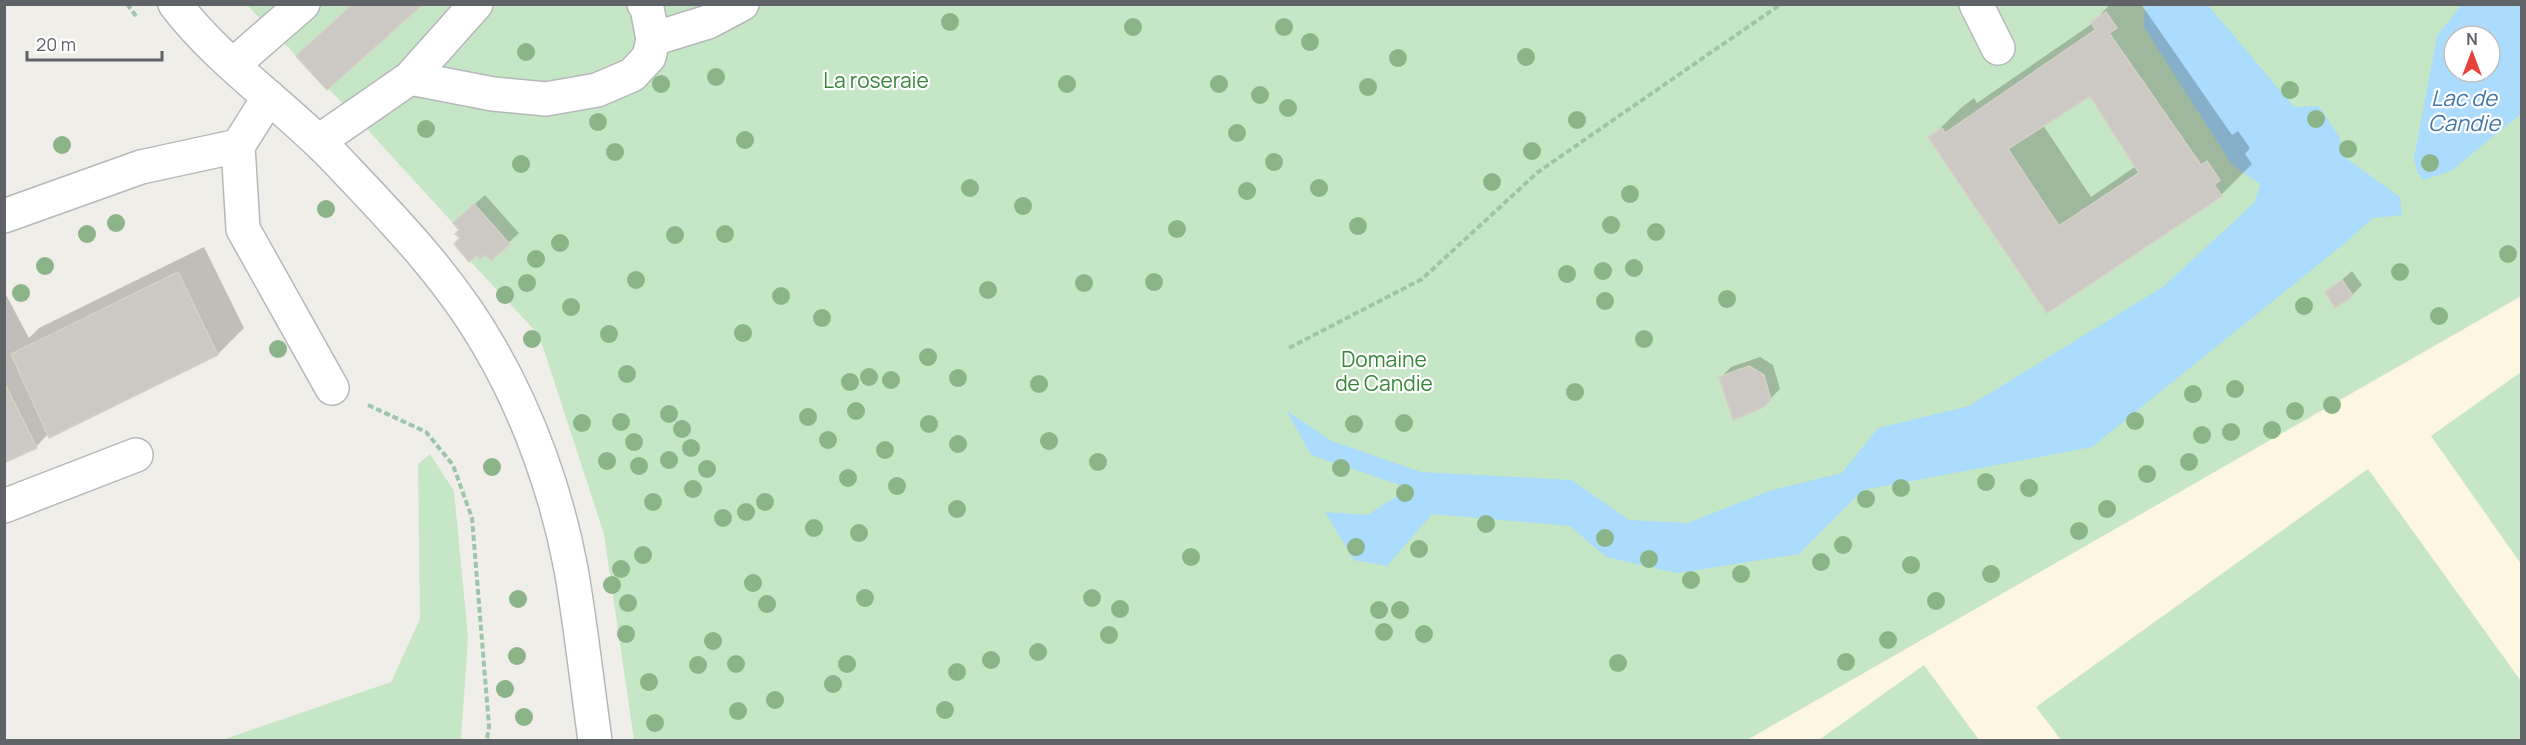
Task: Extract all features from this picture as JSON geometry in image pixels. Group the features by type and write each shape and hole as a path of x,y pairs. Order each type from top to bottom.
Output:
{"street":[{"path":"175,4 233,65 319,141 389,214 444,281 490,348 524,417 550,487 571,568 595,741"},
{"path":"233,65 303,4"},
{"path":"319,141 410,78 476,4"},
{"path":"410,78 494,94 546,99 597,90 632,75 649,57 654,39 644,4"},
{"path":"654,39 708,22 742,4"},
{"path":"1976,4 1998,48"},
{"path":"269,97 238,146 243,229 332,388"},
{"path":"4,216 141,167 238,146"},
{"path":"4,506 136,455"}],"path":[{"path":"127,4 142,23"},
{"path":"1289,348 1422,279 1538,172 1781,4"},
{"path":"332,388 426,432 453,465 472,518 489,726 487,741"}],"shaded area":[{"path":"2521,296 2521,740 1747,740 2519,298"}],"green space":[{"name":"Domaine de Candie","path":"247,5 2521,5 2521,296 1747,740 634,740 604,534 539,335 454,244 459,238 455,234 459,230 354,115"},
{"path":"2521,372 2521,564 2431,436"},
{"path":"430,454 454,491 468,637 461,740 222,740 391,682 420,619 418,464"},
{"path":"2368,469 2521,681 2521,740 2061,740 2036,707"},
{"path":"1924,665 1979,740 1819,740"}],"water":[{"path":"2208,5 2294,107 2319,106 2340,138 2343,156 2400,197 2402,215 2373,218 2092,447 1863,490 1799,554 1677,573 1606,557 1570,526 1432,514 1387,566 1354,560 1325,512 1368,515 1409,488 1311,455 1287,411 1332,441 1421,472 1572,480 1629,520 1688,523 1769,491 1842,473 1878,428 1969,406 2164,286 2255,202 2260,184 2232,165 2144,27 2145,6"},
{"name":"Lac de Candie","path":"2461,5 2521,5 2521,114 2451,171 2423,180 2418,173 2414,158 2437,36 2442,30 2442,84 2502,84 2502,24 2446,24"}],"building":[{"path":"353,4 423,4 327,90 296,56"},
{"path":"2106,12 2117,28 2109,33 2201,165 2207,161 2220,180 2214,185 2222,196 2047,313 1928,137 1942,128 1945,133 2095,30 2091,22","holes":["2090,96 2139,173 2059,226 2008,149"]},
{"path":"474,204 510,244 491,261 485,255 480,259 477,255 469,262 454,244 460,238 455,234 459,230 453,223"},
{"path":"178,272 218,355 49,438 11,354"},
{"path":"2342,280 2353,296 2335,308 2325,292"},
{"path":"1749,366 1764,375 1771,400 1762,408 1733,420 1719,377"},
{"path":"4,382 37,448 4,463"}],"park label":[{"name":"La roseraie","path":"876,81"}]}
